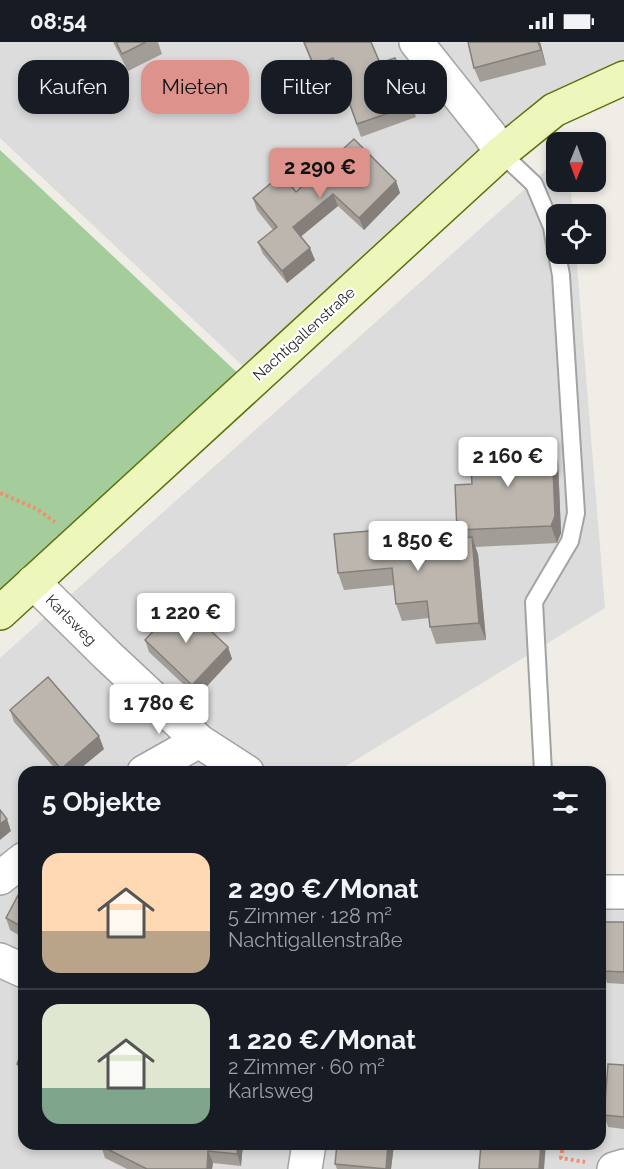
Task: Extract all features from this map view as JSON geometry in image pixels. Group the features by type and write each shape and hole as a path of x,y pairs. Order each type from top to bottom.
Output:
{"street":[{"path":"416,42 501,153"},
{"name":"Nachtigallenstraße","path":"0,613 501,153 554,110 624,78"},
{"name":"Karlsweg","path":"33,582 199,741 238,766"},
{"path":"155,766 199,741"},
{"path":"0,878 18,864"},
{"path":"606,892 624,892"},
{"path":"0,960 18,968"},
{"path":"305,1169 308,1150"},
{"path":"615,1169 624,1166"}],"lane":[{"path":"501,153 534,184 546,213"},
{"path":"543,766 534,602 570,541 576,513 559,264"}],"path":[{"path":"0,493 37,508 69,532 77,541"}],"shaded area":[{"path":"0,42 624,42 624,88 527,134 260,382 0,138"},
{"path":"546,170 546,192 571,192 572,204 546,204 546,264 577,264 605,608 346,766 18,766 18,1150 606,1150 606,899 624,899 624,1169 0,1169 0,658"}],"green space":[{"path":"0,150 245,380 0,592"}],"building":[{"path":"116,42 146,42 122,54"},
{"path":"304,42 371,42 379,60 364,60 364,114 386,114 357,124 352,110 352,60 334,60 333,58 312,60"},
{"path":"468,42 538,42 541,50 474,68"},
{"path":"354,139 396,181 359,218 333,194 293,227 310,248 282,271 258,242 277,227 253,198 282,174 296,192"},
{"path":"552,444 555,516 551,526 457,530 455,485 472,484 470,447"},
{"path":"393,529 395,545 472,537 479,623 430,627 427,601 396,604 392,568 338,573 334,534"},
{"path":"180,602 228,647 192,685 145,640"},
{"path":"48,677 99,736 64,766 58,766 10,710"},
{"path":"0,810 7,819 0,824"},
{"path":"18,895 18,925 6,918"},
{"path":"606,922 624,922 624,972 606,971"},
{"path":"608,1064 624,1065 624,1117 606,1115"},
{"path":"109,1150 237,1150 237,1154 208,1151 207,1169 147,1169"},
{"path":"336,1150 388,1150 386,1169 335,1164"},
{"path":"481,1150 541,1150 539,1169 479,1169"}]}
